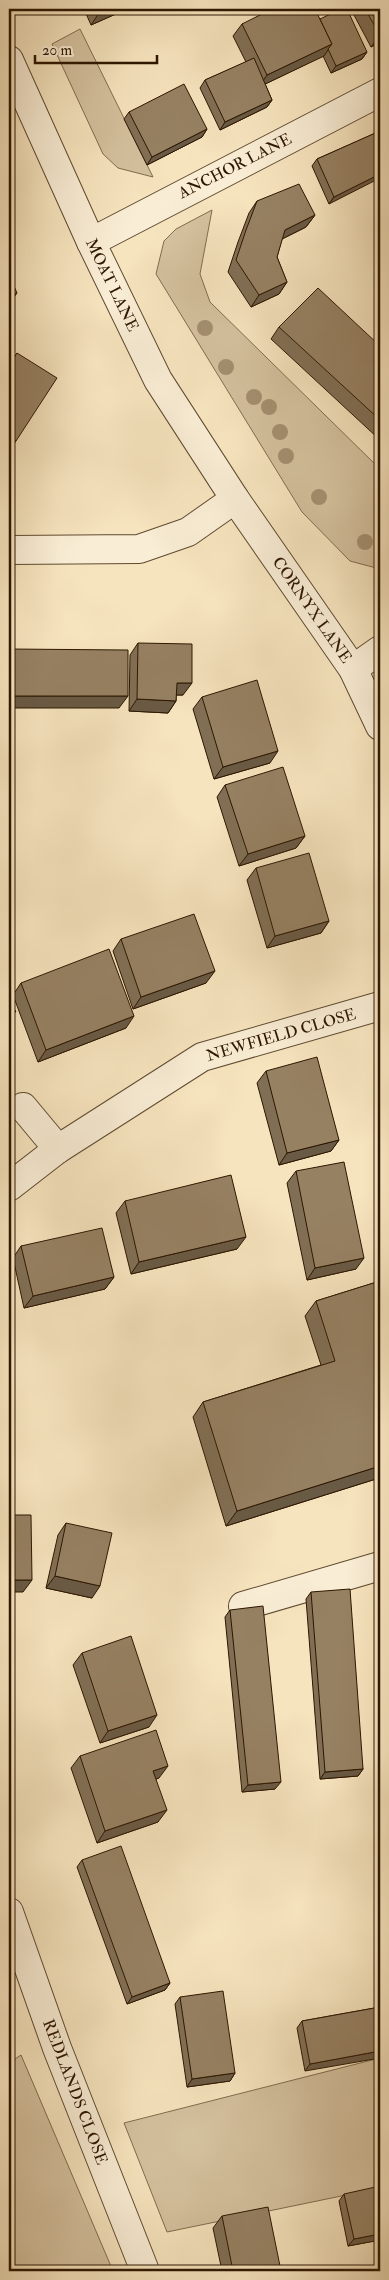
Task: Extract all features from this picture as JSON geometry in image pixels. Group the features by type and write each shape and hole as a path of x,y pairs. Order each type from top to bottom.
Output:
{"street":[{"name":"MOAT LANE","path":"9,60 91,242 158,380 235,499"},
{"name":"ANCHOR LANE","path":"91,242 380,92"},
{"path":"9,550 139,548 188,532 235,499"},
{"name":"CORNYX LANE","path":"235,499 352,669 380,726"},
{"path":"352,669 380,650"},
{"name":"NEWFIELD CLOSE","path":"9,1187 58,1149 202,1057 380,1006"},
{"path":"23,1107 58,1149"},
{"path":"243,1606 380,1566"},
{"name":"REDLANDS CLOSE","path":"9,1912 61,2058 145,2271"}],"shaded area":[{"path":"80,29 153,177 118,168 103,154 52,44"},
{"path":"212,210 200,274 210,302 380,469 380,569 350,561 302,512 156,274 164,241 176,229"},
{"path":"21,2055 113,2271 9,2271 9,2063"},
{"path":"380,2058 380,2188 167,2232 124,2123"}],"building":[{"path":"98,9 109,9 99,13"},
{"path":"272,9 315,9 332,44 267,75 242,24"},
{"path":"341,9 347,9 367,52 336,66 328,49 332,44 320,19"},
{"path":"365,9 380,9 380,35"},
{"path":"254,58 272,100 225,122 205,80"},
{"path":"184,84 207,129 152,157 129,112"},
{"path":"380,131 380,174 334,197 317,159"},
{"path":"299,184 315,215 285,230 277,257 287,282 259,295 236,260 246,230 257,201"},
{"path":"9,275 17,293 9,297"},
{"path":"318,288 380,346 380,360 376,365 380,369 380,420 279,327"},
{"path":"17,353 57,378 16,441 9,436 9,366"},
{"path":"138,643 192,644 192,683 177,683 176,701 137,699"},
{"path":"9,649 128,650 128,696 9,696"},
{"path":"257,680 278,751 223,767 202,697"},
{"path":"283,767 305,836 248,854 225,785"},
{"path":"309,853 329,921 275,936 256,868"},
{"path":"194,914 215,971 141,997 121,939"},
{"path":"109,949 134,1016 46,1050 21,983"},
{"path":"9,1006 16,1011 9,1021"},
{"path":"317,1057 339,1140 287,1153 266,1071"},
{"path":"344,1162 364,1258 315,1268 296,1171"},
{"path":"231,1175 246,1237 139,1262 125,1201"},
{"path":"102,1228 114,1277 33,1296 21,1246"},
{"path":"380,1281 380,1466 237,1511 203,1402 335,1361 316,1301"},
{"path":"9,1515 31,1515 32,1580 9,1580"},
{"path":"66,1523 112,1533 100,1586 55,1576"},
{"path":"350,1589 363,1769 325,1772 311,1592"},
{"path":"263,1606 281,1782 248,1785 230,1610"},
{"path":"131,1636 157,1715 108,1731 82,1653"},
{"path":"156,1730 168,1766 153,1771 167,1810 105,1831 80,1756"},
{"path":"121,1846 170,1983 132,1997 82,1860"},
{"path":"223,1991 235,2073 192,2079 180,1997"},
{"path":"380,2007 380,2051 310,2064 302,2021"},
{"path":"380,2186 380,2234 354,2239 344,2194"},
{"path":"268,2207 281,2271 233,2271 222,2216"}]}
